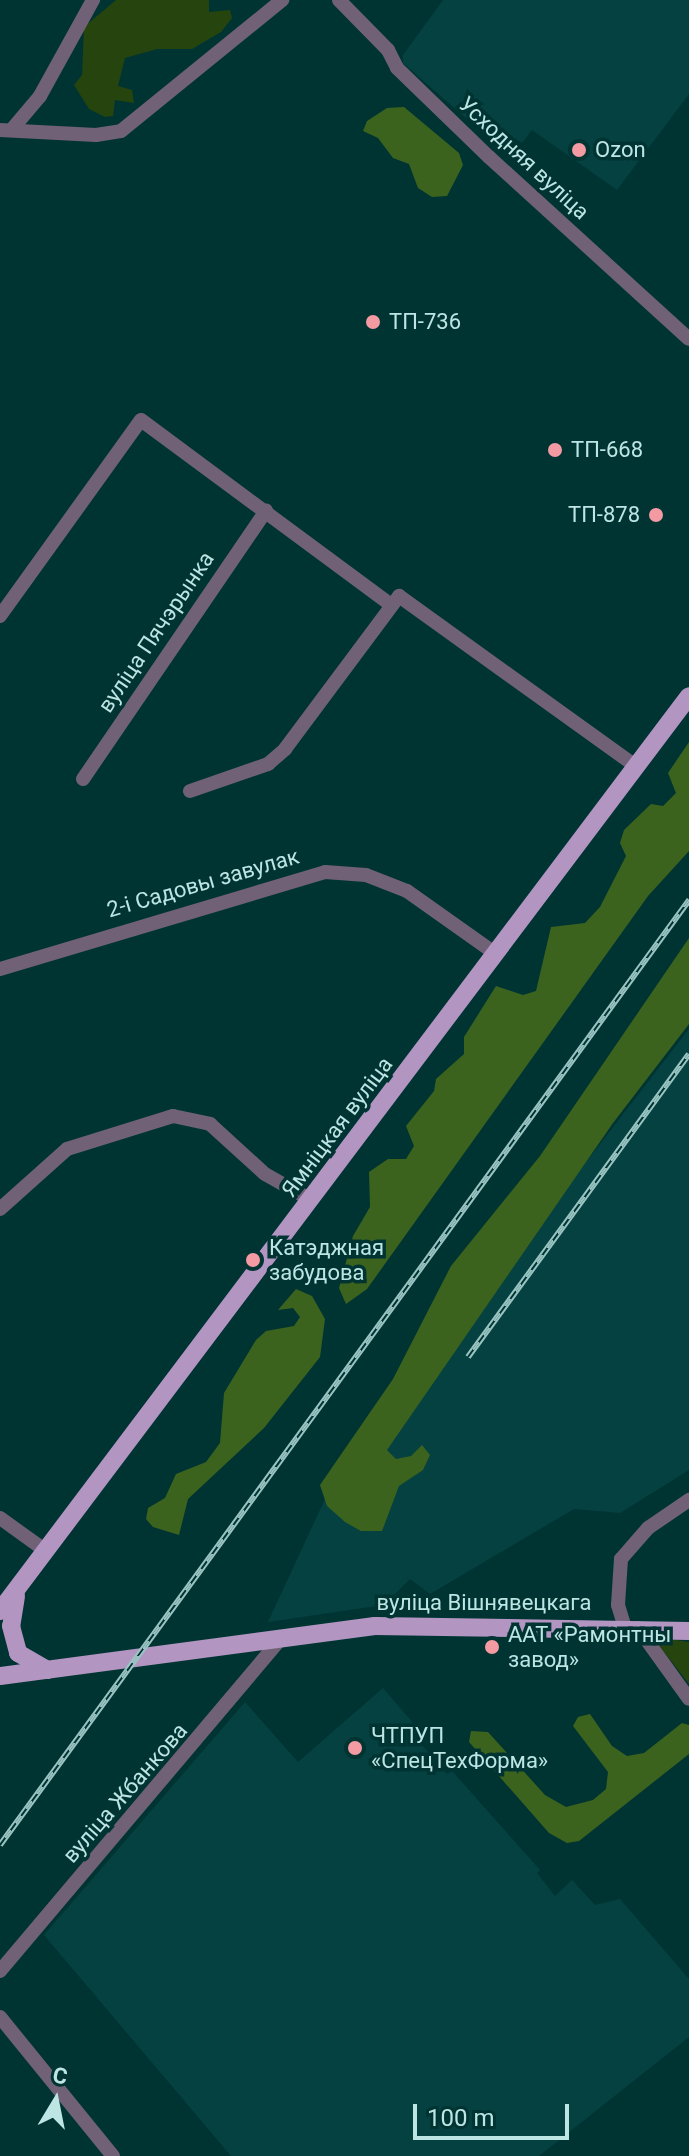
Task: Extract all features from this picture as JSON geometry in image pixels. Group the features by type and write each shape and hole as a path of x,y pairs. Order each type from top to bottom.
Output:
{"main road":[{"name":"Ямніцкая вуліца","path":"0,1611 689,696"},
{"path":"0,1675 10,1669 11,1611 19,1584"},
{"name":"вуліца Вішнявецкага","path":"0,1675 279,1641 375,1626 689,1631"},
{"path":"11,1644 48,1670"}],"street":[{"path":"6,129 40,96 93,0"},
{"path":"6,129 96,135 121,131 282,0"},
{"name":"Усходняя вуліца","path":"339,0 388,50 397,68 489,157 689,339"},
{"path":"0,616 141,420 266,511 636,766"},
{"name":"вуліца Пячэрынка","path":"83,779 266,511"},
{"path":"190,791 268,764 285,749 395,601"},
{"name":"2-і Садовы завулак","path":"0,969 325,872 366,875 407,891 496,954"},
{"path":"0,1209 67,1149 173,1116 210,1124 265,1174 311,1200"},
{"path":"689,1500 648,1528 621,1559 618,1605 632,1628 689,1699"},
{"path":"0,1518 46,1551"},
{"name":"вуліца Жбанкова","path":"0,1971 279,1641"},
{"path":"0,2017 113,2156"}],"shaded area":[{"path":"443,0 689,0 689,94 617,190 532,130 522,143 500,129 491,140 403,63 403,55"},
{"path":"689,1029 689,1470 620,1513 574,1509 430,1594 410,1579 384,1605 268,1622 325,1499"},
{"path":"383,1688 420,1731 415,1737 447,1774 452,1771 540,1870 537,1873 555,1896 572,1880 595,1905 620,1899 689,1979 689,2037 539,2156 231,2156 44,1935 245,1702 298,1762"}],"green space":[{"path":"116,0 209,0 209,12 230,10 232,18 221,32 192,49 157,49 125,58 118,86 132,90 134,103 115,100 113,116 105,117 89,109 74,85 82,75 84,27"},
{"path":"404,107 459,153 463,165 447,196 432,197 418,188 409,164 393,158 378,138 363,131 367,121 387,108"},
{"path":"689,742 689,851 648,896 367,1289 346,1304 339,1288 353,1236 370,1207 369,1172 388,1159 406,1159 414,1146 406,1126 434,1091 436,1079 464,1054 464,1037 496,986 523,995 536,991 551,927 585,923 600,907 626,856 620,843 624,830 651,804 663,806 676,793 668,773"},
{"path":"689,938 689,1024 613,1123 387,1450 396,1459 411,1456 422,1445 430,1455 423,1470 399,1486 382,1531 361,1531 345,1522 327,1506 320,1485 393,1379 451,1266 540,1156"},
{"path":"296,1289 312,1296 325,1319 320,1357 264,1428 188,1499 179,1535 153,1527 146,1519 148,1508 165,1498 176,1474 206,1462 220,1443 224,1393 256,1340 266,1331 294,1326 300,1317 293,1308 278,1310"},
{"path":"662,1638 689,1642 689,1684 657,1643"},
{"path":"590,1714 612,1746 627,1756 644,1753 682,1723 689,1725 689,1754 579,1841 567,1843 549,1833 469,1742 471,1731 488,1732 545,1795 566,1807 593,1800 606,1789 608,1772 573,1726 578,1717"}],"railway":[{"path":"0,1845 689,900"},
{"path":"468,1357 689,1054"}],"place":[{"name":"Ozon","path":"579,150"},
{"name":"ТП-736","path":"373,322"},
{"name":"ТП-668","path":"555,450"},
{"name":"ТП-878","path":"656,515"},
{"name":"Катэджная забудова","path":"253,1260"},
{"name":"ААТ «Рамонтны завод»","path":"492,1647"},
{"name":"ЧТПУП «СпецТехФорма»","path":"355,1748"}]}
